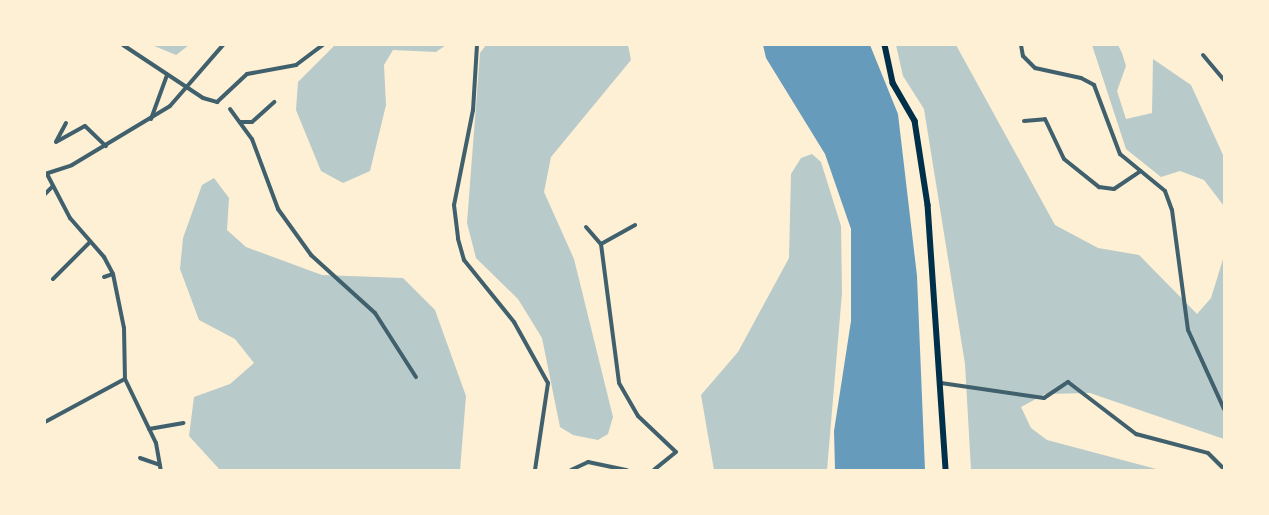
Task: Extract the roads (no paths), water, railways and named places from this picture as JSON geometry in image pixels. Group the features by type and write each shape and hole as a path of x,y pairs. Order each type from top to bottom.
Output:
{"main road":[{"path":"885,45 893,83 915,121 928,205 946,470"}],"street":[{"path":"123,45 167,75 217,102 247,74 296,65 323,45"},
{"path":"161,470 149,429 125,379 124,328 113,274 52,187 46,174 106,146 151,119 189,88 224,45"},
{"path":"477,45 472,110 454,206 458,239 464,260 514,322 548,383 535,470"},
{"path":"1022,45 1024,56 1036,68 1081,78 1094,85 1102,96 1117,150 1169,200 1188,330 1224,409"},
{"path":"1203,55 1224,80"},
{"path":"151,119 167,75"},
{"path":"240,122 252,122 274,102"},
{"path":"230,109 240,122 271,182 278,209 311,255 375,313 416,377"},
{"path":"1024,121 1045,119 1064,159 1099,187 1114,189 1141,171"},
{"path":"66,122 57,142 85,126 106,146"},
{"path":"45,194 52,187"},
{"path":"600,244 635,225"},
{"path":"586,227 600,244 619,383 638,416 676,452 654,470"},
{"path":"53,279 90,242"},
{"path":"104,277 113,274"},
{"path":"45,422 125,379"},
{"path":"941,383 1044,398 1068,382 1136,434 1208,453 1224,469"},
{"path":"149,429 184,423"},
{"path":"140,458 160,464"},
{"path":"571,470 588,462 627,470"}],"water":[{"path":"763,45 870,45 898,114 917,276 925,470 835,470 834,431 851,321 851,229 825,154 766,58"}]}
